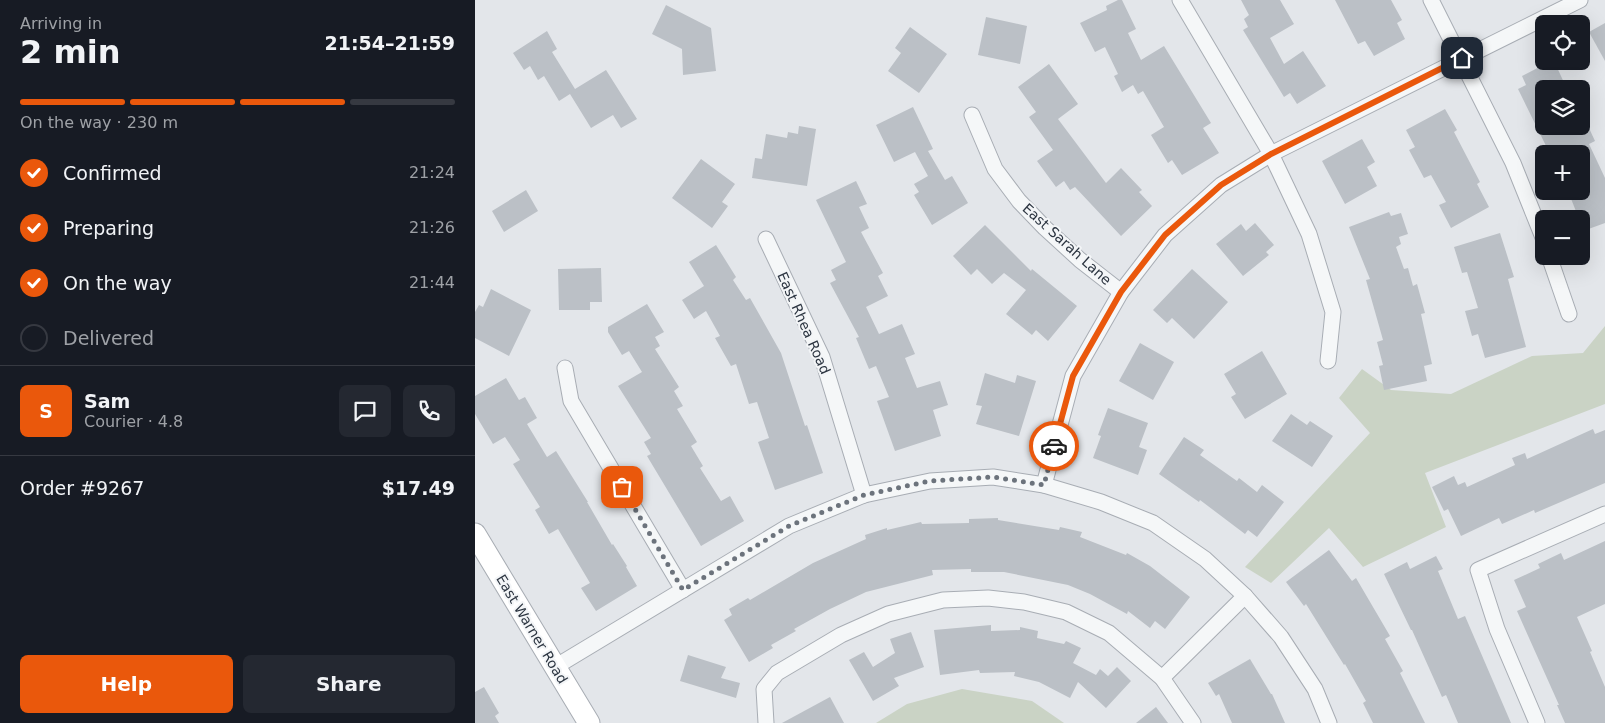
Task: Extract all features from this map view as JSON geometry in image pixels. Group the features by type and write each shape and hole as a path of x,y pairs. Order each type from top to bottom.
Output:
{"main road":[{"name":"East Warner Road","path":"475,534 589,723"}],"street":[{"path":"1180,0 1271,154 1309,234 1333,312 1328,362"},
{"path":"1431,0 1462,58 1513,163 1535,218"},
{"path":"1044,485 1073,376 1121,292 1165,235 1221,185 1271,154 1580,0"},
{"name":"East Sarah Lane","path":"972,115 995,168 1019,201 1080,260 1121,292"},
{"name":"East Rhea Road","path":"765,239 822,357 864,495"},
{"path":"1552,265 1569,314"},
{"path":"565,368 571,401 683,590"},
{"path":"555,667 789,526 864,495 930,481 993,477 1044,485 1101,502 1153,523 1205,559 1245,596 1281,637 1315,689 1329,723"},
{"path":"1537,723 1497,629 1479,570 1605,514"},
{"path":"1162,678 1245,596"},
{"path":"766,723 764,689 777,673 841,635 888,614 943,600 988,598 1024,602 1066,612 1109,633 1162,678 1193,723"}],"green space":[{"path":"1605,326 1605,404 1425,473 1446,527 1363,567 1329,528 1271,583 1245,567 1370,433 1339,398 1362,369 1391,390 1451,394 1532,356 1583,353"},
{"path":"962,689 1032,701 1064,723 876,723 907,704"}],"building":[{"path":"1122,0 1136,29 1128,33 1141,60 1164,46 1211,123 1203,128 1219,153 1182,175 1172,160 1168,163 1151,135 1164,127 1143,91 1138,94 1133,85 1122,92 1114,76 1118,74 1105,47 1095,52 1080,23 1107,10 1106,6"},
{"path":"1241,0 1280,0 1294,24 1270,38 1284,64 1303,51 1326,86 1297,104 1290,93 1284,97 1243,30 1248,27 1244,19 1249,15"},
{"path":"1335,0 1391,0 1402,20 1397,23 1405,39 1374,56 1365,41 1358,44"},
{"path":"666,5 711,28 716,71 683,75 682,49 652,34"},
{"path":"986,17 1027,26 1020,64 978,55"},
{"path":"1605,23 1605,61 1590,34 1590,31"},
{"path":"910,27 947,54 919,93 888,71 901,53 895,48"},
{"path":"547,31 557,49 552,52 575,89 606,70 637,119 621,128 613,115 591,128 570,94 559,101 544,76 538,80 530,66 524,70 513,53"},
{"path":"1049,64 1078,104 1058,119 1106,183 1121,168 1142,190 1139,192 1152,206 1121,236 1075,187 1070,190 1064,181 1056,187 1037,161 1053,150 1029,117 1036,112 1018,87"},
{"path":"1535,69 1558,70 1563,80 1535,80 1535,124 1518,89 1526,85 1522,76"},
{"path":"913,107 933,149 928,151 945,180 952,176 968,203 932,225 914,195 919,192 914,184 928,176 915,152 894,162 876,125"},
{"path":"1445,109 1457,130 1454,132 1480,182 1477,184 1489,207 1451,228 1439,205 1446,202 1431,175 1424,178 1409,150 1415,147 1406,130"},
{"path":"799,126 816,129 807,186 752,178 755,158 762,159 766,134 787,138 788,132 798,134"},
{"path":"1590,130 1595,141 1589,145 1546,145 1541,135 1590,135"},
{"path":"1362,139 1375,162 1367,167 1377,186 1345,204 1322,161"},
{"path":"1590,146 1605,178 1605,223 1590,228 1590,210 1575,210 1572,200 1590,200"},
{"path":"701,159 735,184 722,202 728,206 712,228 672,198"},
{"path":"856,181 867,204 859,207 869,228 861,232 883,273 878,276 888,296 866,307 879,334 902,324 915,354 905,358 917,388 940,381 948,405 933,410 941,436 895,451 877,401 889,397 876,366 869,369 856,338 859,337 830,283 836,280 831,270 846,262 816,200"},
{"path":"526,190 538,211 504,232 492,211"},
{"path":"1389,212 1391,216 1401,213 1408,234 1399,237 1401,244 1396,247 1404,269 1408,268 1413,286 1417,284 1425,313 1421,314 1432,364 1424,366 1427,381 1384,390 1379,366 1383,365 1377,342 1383,340 1366,280 1370,279 1349,227"},
{"path":"1255,223 1274,245 1266,252 1269,255 1243,276 1216,244 1241,224 1246,231"},
{"path":"985,225 1031,271 1032,269 1077,306 1048,341 1036,330 1032,335 1006,314 1026,290 1004,273 992,284 977,269 971,275 953,256"},
{"path":"1500,233 1514,277 1508,279 1526,347 1485,358 1478,334 1472,336 1465,311 1478,308 1467,272 1462,273 1454,247"},
{"path":"716,245 736,277 733,280 746,300 750,298 781,353 823,473 775,490 758,442 769,438 757,402 749,404 736,364 731,366 715,338 720,336 706,311 694,319 682,300 704,286 689,262"},
{"path":"601,268 602,302 590,302 590,310 559,310 558,269"},
{"path":"1192,269 1228,302 1194,339 1172,318 1167,323 1153,310"},
{"path":"491,289 531,310 509,356 475,338 475,312 479,305 483,307"},
{"path":"647,304 664,332 655,337 660,346 655,349 679,387 674,391 683,406 677,409 697,442 691,446 703,466 700,468 721,501 730,496 744,521 701,546 647,456 651,454 644,442 651,438 618,386 642,372 629,351 622,355 608,332 608,327"},
{"path":"1140,343 1174,362 1153,400 1119,381"},
{"path":"1262,351 1287,394 1245,419 1231,397 1236,394 1224,374"},
{"path":"985,373 1015,383 1017,375 1036,381 1019,436 976,424 982,406 976,405"},
{"path":"506,378 519,400 525,397 537,418 527,424 547,457 556,451 612,545 627,566 637,586 596,611 581,588 590,583 558,529 549,534 535,510 540,507 513,464 520,460 505,437 493,444 475,414 475,396"},
{"path":"1108,408 1148,423 1139,447 1147,450 1138,475 1093,458 1101,436 1098,435"},
{"path":"1291,414 1307,425 1310,421 1333,436 1312,467 1272,441"},
{"path":"1593,429 1595,434 1605,430 1605,483 1535,513 1534,510 1502,524 1499,518 1461,536 1448,509 1444,511 1432,487 1454,476 1458,485 1465,482 1467,487 1515,465 1512,458 1525,453 1527,459"},
{"path":"1184,437 1204,450 1200,455 1237,481 1239,478 1257,492 1262,485 1284,502 1257,537 1248,530 1245,534 1200,500 1199,502 1159,474"},
{"path":"998,518 998,520 1059,530 1060,527 1082,532 1080,537 1126,555 1127,553 1150,566 1190,597 1165,629 1155,621 1150,628 1128,611 1127,614 1090,594 1068,585 1004,572 971,572 971,569 932,570 933,575 866,592 830,609 794,629 796,631 771,645 773,648 749,662 724,620 732,615 729,609 748,598 750,600 813,563 866,539 865,535 887,528 887,530 921,522 922,524 969,523 969,519"},
{"path":"1605,541 1605,604 1577,617 1605,687 1605,723 1565,723 1557,705 1559,705 1517,611 1526,607 1514,580 1540,568 1538,564 1561,553 1564,560"},
{"path":"1329,550 1352,581 1356,578 1390,636 1385,639 1403,671 1400,673 1425,723 1373,723 1363,703 1366,701 1345,664 1306,604 1304,606 1286,582"},
{"path":"1436,556 1443,569 1438,571 1458,619 1465,616 1511,723 1458,723 1446,695 1442,697 1384,574 1407,562 1410,569"},
{"path":"991,625 991,631 1020,630 1020,627 1038,631 1037,638 1064,644 1066,641 1081,648 1073,663 1096,675 1100,669 1108,676 1117,667 1131,681 1106,708 1078,682 1070,698 1039,682 1014,676 1015,672 980,673 979,670 940,675 934,630"},
{"path":"911,632 924,667 894,678 899,686 873,701 849,660 864,652 873,667 895,653 890,639"},
{"path":"688,655 726,667 721,678 740,683 736,698 680,681"},
{"path":"1250,659 1272,694 1285,723 1232,723 1219,694 1216,696 1208,683"},
{"path":"484,687 499,713 495,716 499,723 475,723 475,692"},
{"path":"830,697 844,723 782,723"},
{"path":"1156,707 1168,723 1136,723"}],"way so far":[{"path":"622,487 683,590 789,526 864,495 930,481 993,477 1044,485 1054,446"}],"route":[{"path":"1054,446 1073,376 1121,292 1165,235 1221,185 1271,154 1462,58"}]}
